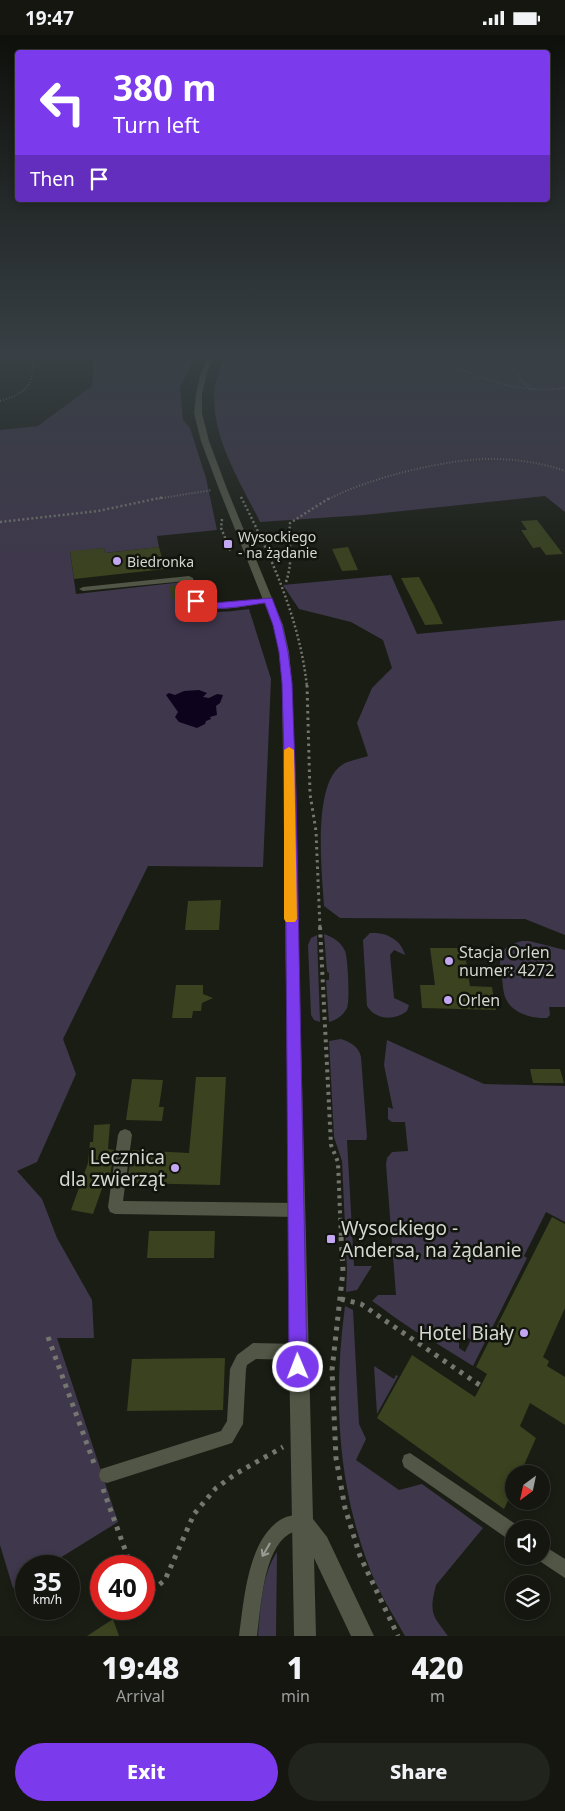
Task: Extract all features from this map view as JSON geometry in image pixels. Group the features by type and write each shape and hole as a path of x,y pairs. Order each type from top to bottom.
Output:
{"street":[{"path":"201,427 223,489 278,625 284,652 287,683 295,1064 298,1353 306,1634"},
{"path":"302,1523 319,1545 363,1636"}],"lane":[{"path":"83,589 189,578 196,601 202,604 213,606 269,600"},
{"path":"125,1135 115,1207 296,1210"},
{"path":"102,1478 226,1437 235,1424 238,1369 242,1360 253,1351 298,1353"},
{"path":"410,1461 505,1527"},
{"path":"248,1636 263,1553 280,1528 292,1522 302,1523"},
{"path":"550,1558 565,1569"}],"path":[{"path":"286,582 291,567 292,553 289,538 290,523 356,486 445,465 486,459 546,466 565,471"},
{"path":"0,522 98,511 141,501 223,489"},
{"path":"238,490 258,531 294,621 302,652 306,685 310,794 316,831 324,1030 331,1145 338,1162 343,1271 332,1370 336,1458 345,1508 360,1556 398,1636"},
{"path":"225,534 231,552"},
{"path":"341,1299 361,1304 481,1386"},
{"path":"48,1337 102,1478 126,1555"},
{"path":"155,1588 165,1580 194,1514 216,1488 237,1473 300,1437"}],"shaded area":[{"path":"31,427 189,427 206,478 217,530 157,536 159,547 105,553 104,548 70,552 76,594 183,582 189,602 200,610 217,612 249,609 271,679 263,867 148,866 63,1039 76,1074 37,1162 17,1171 42,1199 57,1238 92,1300 94,1338 57,1338 118,1522 65,1555 15,1555 15,1587 13,1588 0,1545 0,430"},
{"path":"218,427 565,427 565,512 545,496 364,515 260,522 229,461"},
{"path":"391,575 417,634 565,620 565,935 525,919 340,918 324,906 321,830 326,790 333,775 342,765 368,756 357,723 372,688 392,668 383,640 351,622 299,609 283,585"},
{"path":"199,690 207,693 203,697 209,698 217,694 223,695 220,703 216,706 217,715 210,717 211,719 197,728 179,722 175,717 178,712 166,695 169,693 175,695 184,691"},
{"path":"370,933 387,935 392,938 400,945 405,955 394,950 390,955 394,998 409,1005 407,1011 391,1018 375,1014 367,1006 363,940"},
{"path":"324,934 336,940 345,951 348,971 347,1008 339,1017 329,1022 326,980 329,980 329,973 327,972"},
{"path":"317,935 320,1022 314,1020 311,1015 308,945 311,938"},
{"path":"522,941 565,950 565,1007 549,1007 550,1015 547,1018 529,1016 518,1011 509,1004 505,997 500,965 501,954 508,946"},
{"path":"341,1039 354,1045 361,1057 367,1137 366,1140 347,1140 354,1266 372,1266 357,1290 346,1292 347,1271 342,1161 334,1137 329,1041"},
{"path":"387,1040 484,1084 565,1086 565,1222 546,1212 524,1256 527,1258 473,1366 436,1343 455,1340 459,1343 459,1348 465,1352 471,1340 458,1334 425,1336 372,1301 378,1295 396,1295 386,1164 387,1158 392,1152 408,1151 405,1122 392,1122 388,1119 388,1107 393,1109 384,1065"},
{"path":"345,1306 353,1310 359,1424 366,1439 356,1460 399,1490 422,1484 483,1528 436,1585 433,1613 448,1636 405,1636 371,1572 360,1540 351,1507 341,1440 339,1373"},
{"path":"374,1366 394,1379 396,1375 398,1376 377,1414"},
{"path":"277,1552 276,1636 258,1636 265,1582"}],"building":[{"path":"537,520 563,554 546,555 540,547 533,548 521,530 527,530 521,521"},
{"name":"Biedronka","path":"159,547 165,569 74,579 70,551 104,548 105,553"},
{"path":"348,547 358,570 342,571 332,549"},
{"path":"419,577 443,624 425,625 401,578"},
{"path":"184,585 188,597 172,599 169,586"},
{"path":"221,900 219,930 185,930 188,901"},
{"path":"430,948 464,948 470,986 492,987 496,1010 422,1008 420,985 435,985"},
{"path":"176,985 203,985 203,994 213,998 202,1003 201,1011 193,1011 192,1018 172,1018"},
{"path":"530,1069 560,1069 564,1083 533,1083"},
{"name":"Lecznica dla zwierząt","path":"196,1077 226,1077 220,1185 127,1183 132,1150 189,1153"},
{"path":"132,1079 163,1080 159,1107 164,1107 162,1121 126,1120"},
{"path":"110,1124 108,1149 114,1150 109,1183 104,1183 93,1214 71,1210 88,1163 90,1142 93,1142 94,1125"},
{"path":"552,1217 565,1224 565,1308 543,1357 549,1361 547,1366 565,1377 565,1425 530,1403 520,1426 536,1438 524,1465 505,1465 504,1509 377,1418 412,1355 475,1397 487,1374 476,1367"},
{"path":"149,1231 215,1231 214,1258 147,1258"},
{"path":"225,1358 223,1410 127,1411 132,1359"},
{"path":"113,1620 119,1636 87,1636"}],"slow traffic":[{"path":"289,750 291,919"}],"place":[{"name":"Wysockiego - na żądanie","path":"228,544"},
{"name":"Biedronka","path":"117,561"},
{"name":"Stacja Orlen numer: 4272","path":"449,961"},
{"name":"Orlen","path":"448,1000"},
{"name":"Lecznica dla zwierząt","path":"175,1168"},
{"name":"Wysockiego - Andersa, na żądanie","path":"331,1239"},
{"name":"Hotel Biały","path":"524,1333"}],"route":[{"path":"196,601 213,606 269,600 278,625 284,652 287,683 290,793 298,1367"}]}
